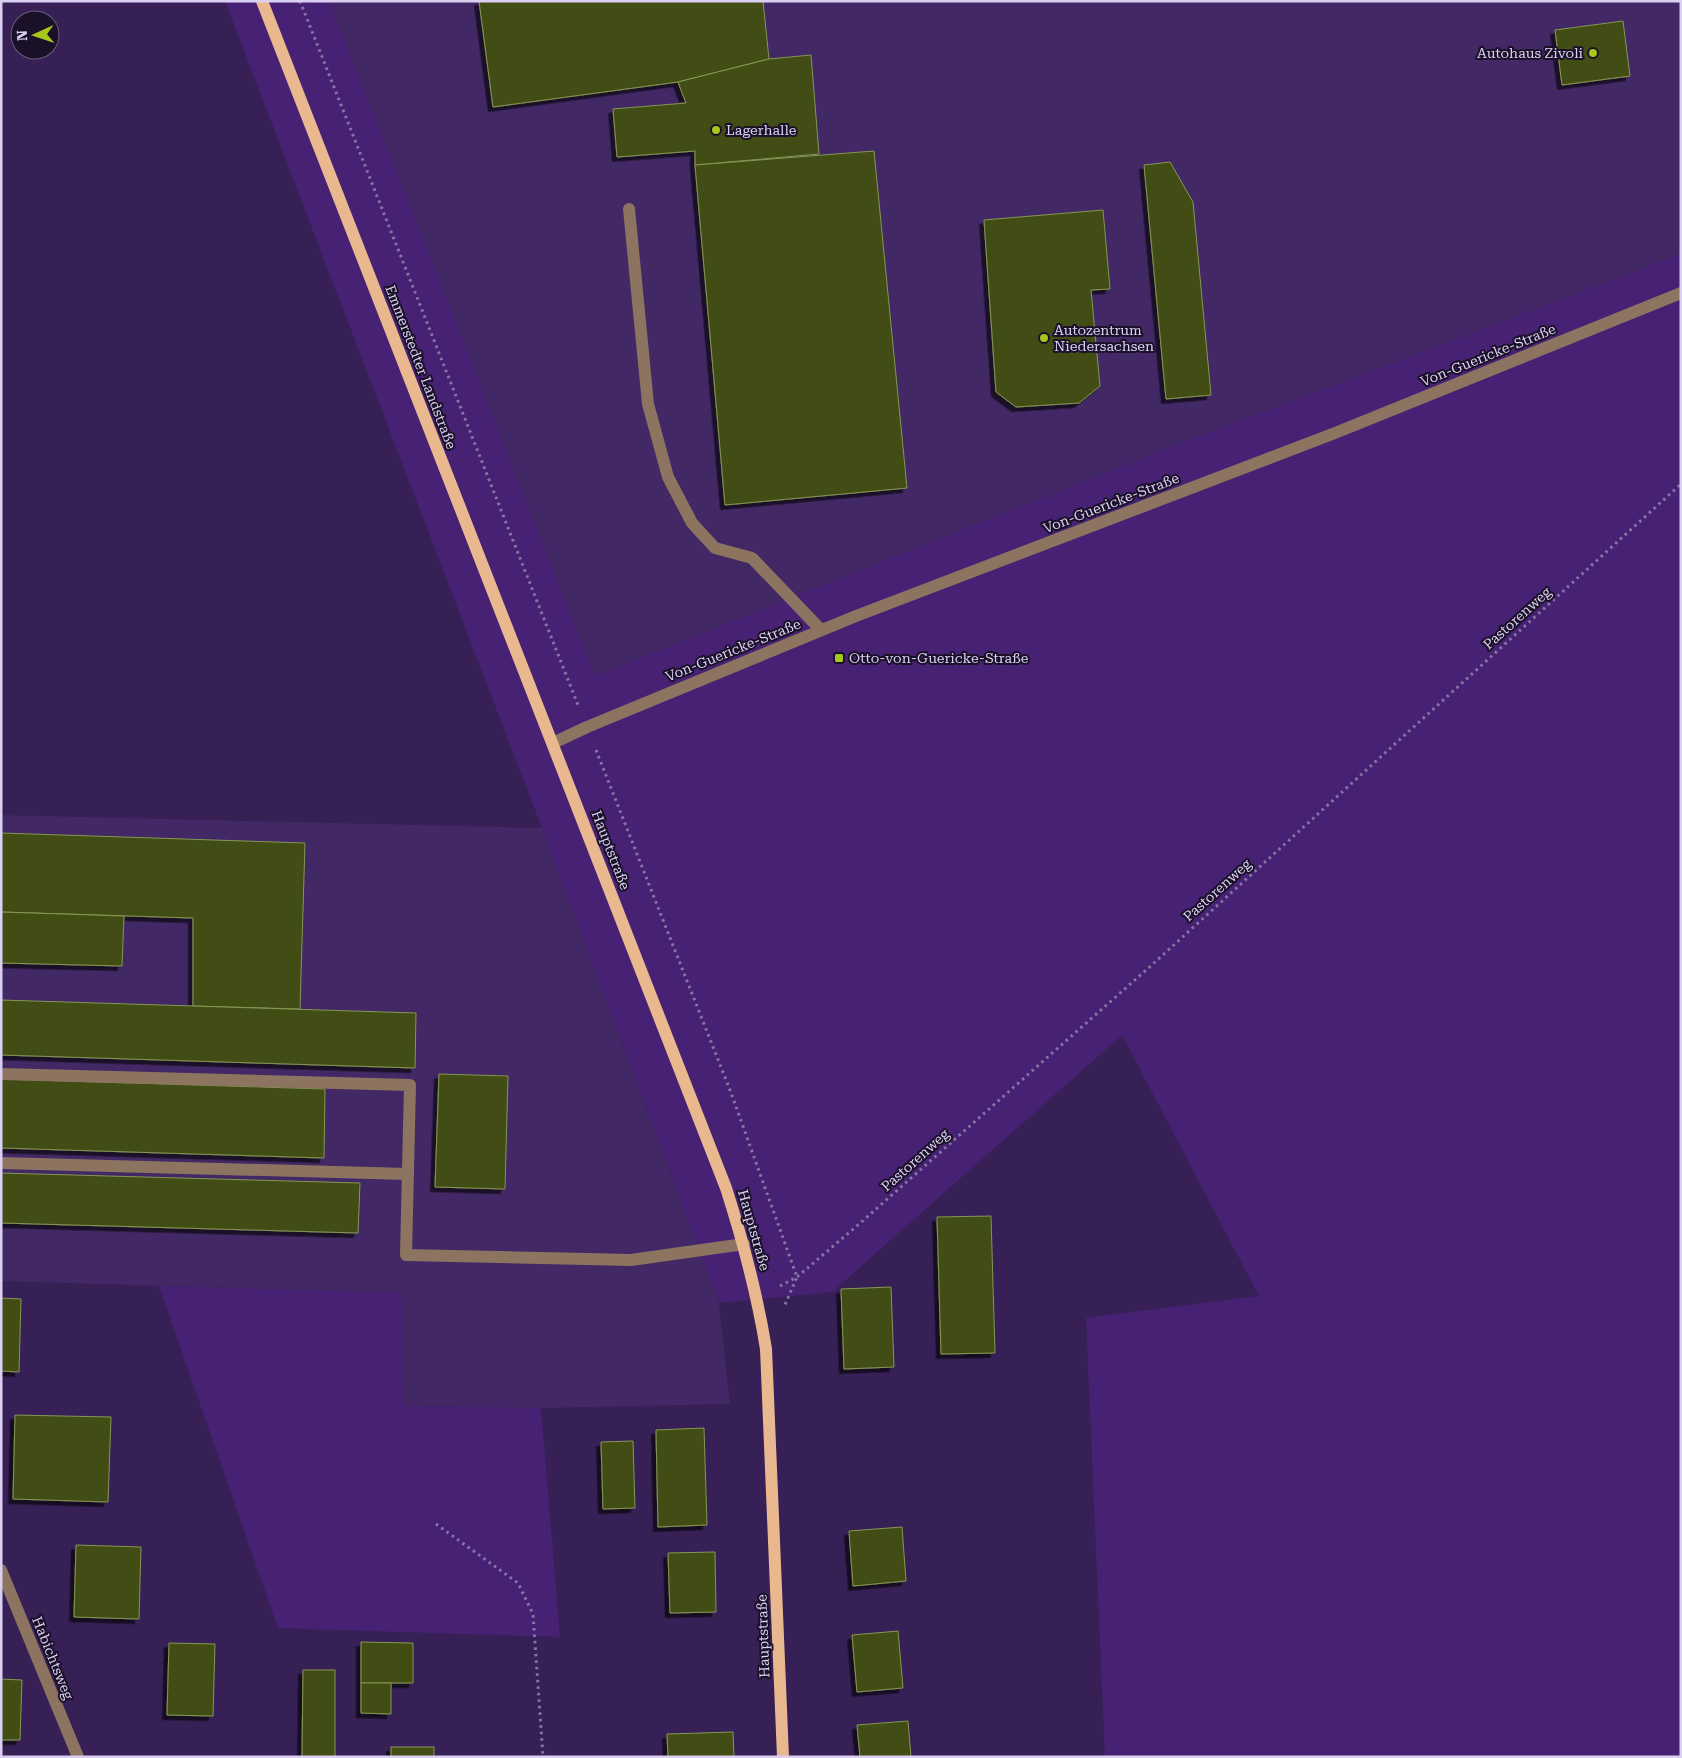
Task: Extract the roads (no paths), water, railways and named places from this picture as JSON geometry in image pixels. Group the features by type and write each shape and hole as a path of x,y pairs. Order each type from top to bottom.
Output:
{"main road":[{"name":"Emmerstedter Landstraße","path":"262,1 553,743"},
{"name":"Hauptstraße","path":"553,743 726,1188 744,1244 758,1299 766,1348 783,1757"}],"street":[{"path":"628,209 648,404 668,478 692,523 715,548 752,558 821,630"},
{"name":"Von-Guericke-Straße","path":"553,743 586,727 821,630 1336,433 1681,293"},
{"path":"1,1074 410,1085 406,1255 631,1260 744,1244"},
{"path":"1,1163 408,1174"},
{"name":"Habichtsweg","path":"1,1570 78,1757"}],"place":[{"name":"Autohaus Zivoli","path":"1593,53"},
{"name":"Lagerhalle","path":"716,130"},
{"name":"Autozentrum Niedersachsen","path":"1044,338"},
{"name":"Otto-von-Guericke-Straße","path":"839,658"}]}
